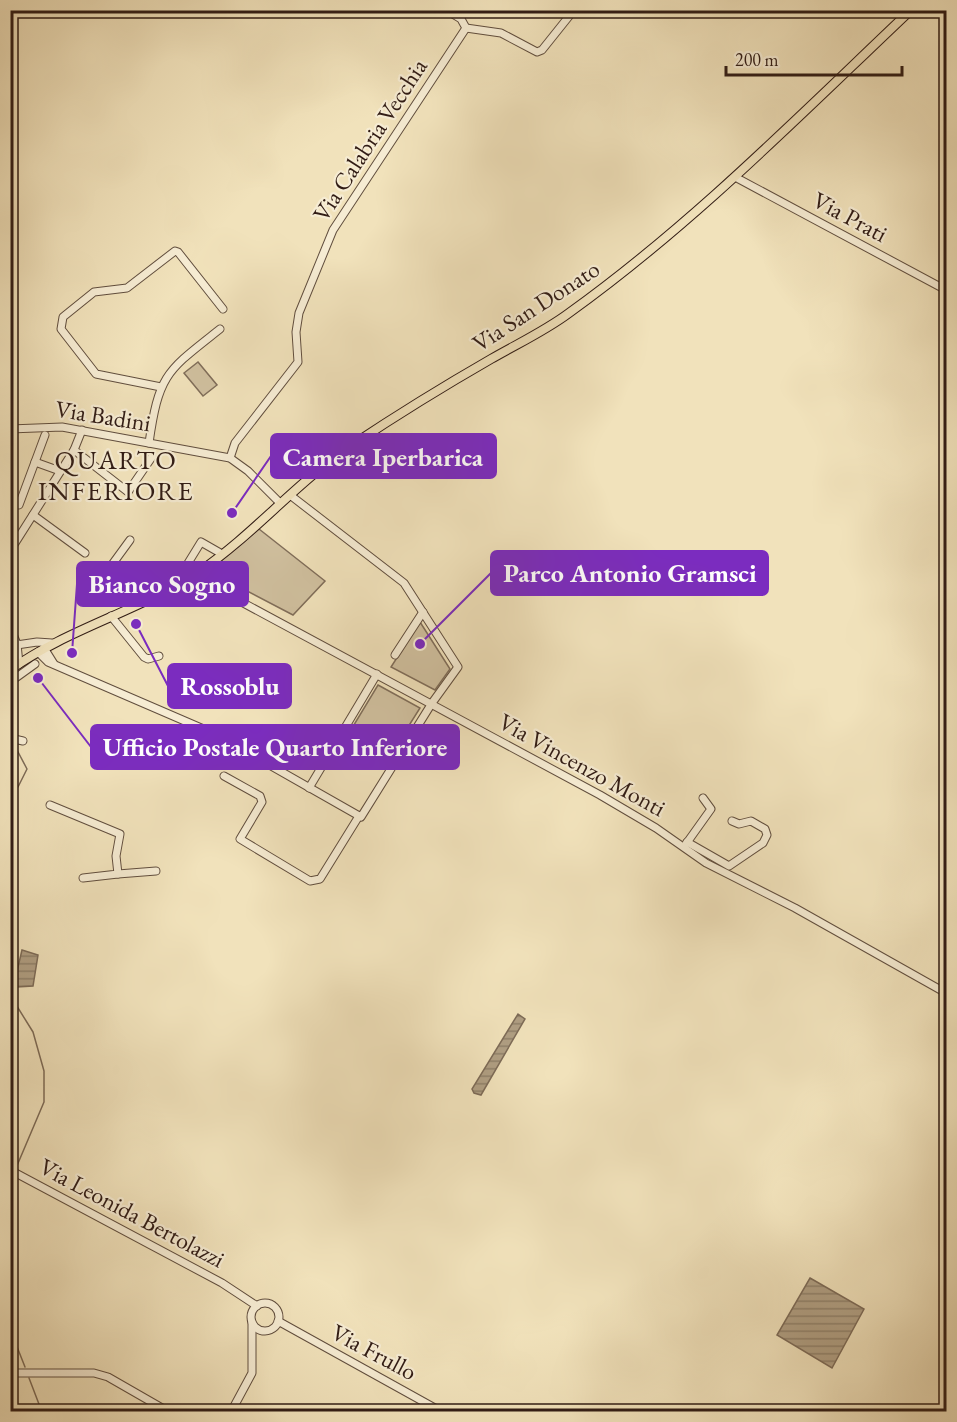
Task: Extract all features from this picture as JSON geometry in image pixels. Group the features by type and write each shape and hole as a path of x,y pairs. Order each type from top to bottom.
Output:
{"main road":[{"name":"Via San Donato","path":"10,670 197,573 351,446 566,316 606,286 735,177 810,110 910,10"},
{"path":"944,1412 946,1406"}],"street":[{"path":"446,10 461,19 466,28 501,33 537,52 542,50 574,10"},
{"name":"Via Calabria Vecchia","path":"230,458 235,443 298,362 296,332 299,313 333,230 466,28"},
{"name":"Via Prati","path":"735,177 946,290"},
{"path":"160,387 96,374 60,328 63,317 94,292 127,288 175,251 223,309"},
{"path":"149,443 160,387 173,366 220,329"},
{"name":"Via Badini","path":"10,429 42,426 82,430 230,458 248,471 280,503"},
{"path":"10,551 74,450 82,430"},
{"path":"19,505 45,435"},
{"path":"74,450 128,492 152,457"},
{"path":"35,462 60,471"},
{"path":"14,645 40,653 54,664 215,734 361,818 432,704 458,667 404,583 290,495"},
{"path":"33,514 85,553"},
{"path":"130,540 111,566 153,596"},
{"path":"185,568 201,542 222,554"},
{"name":"Via Vincenzo Monti","path":"197,573 201,580 620,807 946,993"},
{"path":"395,655 423,612"},
{"path":"111,616 144,657 148,659 159,656"},
{"path":"10,627 19,664"},
{"name":"Via San Donato","path":"14,645 40,653"},
{"path":"10,682 40,653"},
{"path":"309,788 377,674"},
{"path":"10,738 23,741"},
{"path":"224,776 260,796 262,802 240,839 310,881 320,879 359,816"},
{"path":"685,845 711,809 703,798"},
{"path":"50,805 120,834 116,856 118,874"},
{"path":"701,855 729,866 767,839 765,829 756,823 748,821 739,824 732,820"},
{"path":"83,878 156,871"},
{"name":"Via Leonida Bertolazzi","path":"10,1170 236,1291 257,1306"},
{"name":"Via Leonida Bertolazzi","path":"236,1291 252,1318"},
{"path":"231,1412 250,1380 252,1318 257,1306 264,1303 272,1304 279,1314 277,1324 252,1344"},
{"path":"252,1318 257,1328 266,1331"},
{"name":"Via Frullo","path":"277,1324 289,1327 442,1412"},
{"path":"10,1373 94,1373 108,1377 169,1412"}],"shaded area":[{"path":"198,362 217,385 203,396 184,373"},
{"path":"259,529 325,581 293,615 209,571"},
{"path":"420,622 450,669 435,690 391,667"},
{"path":"378,685 420,708 386,762 346,738"},
{"path":"22,950 38,955 33,986 17,987 15,980"},
{"path":"518,1014 525,1019 481,1095 474,1093 472,1089"},
{"path":"810,1278 864,1309 832,1368 777,1335"}],"waterway":[{"path":"10,25 11,10"},
{"path":"10,794 18,787 27,769 17,750"},
{"path":"10,899 17,922 10,958"},
{"path":"10,995 33,1032 44,1071 44,1102 16,1168"},
{"path":"10,1205 14,1179"},
{"path":"10,1329 25,1367"},
{"path":"29,1378 42,1412"}],"place":[{"name":"Camera Iperbarica","path":"232,513"},
{"name":"Rossoblu","path":"136,624"},
{"name":"Parco Antonio Gramsci","path":"420,644"},
{"name":"Bianco Sogno","path":"72,653"},
{"name":"Ufficio Postale Quarto Inferiore","path":"38,678"}],"district":[{"name":"QUARTO INFERIORE","path":"116,476"}]}
